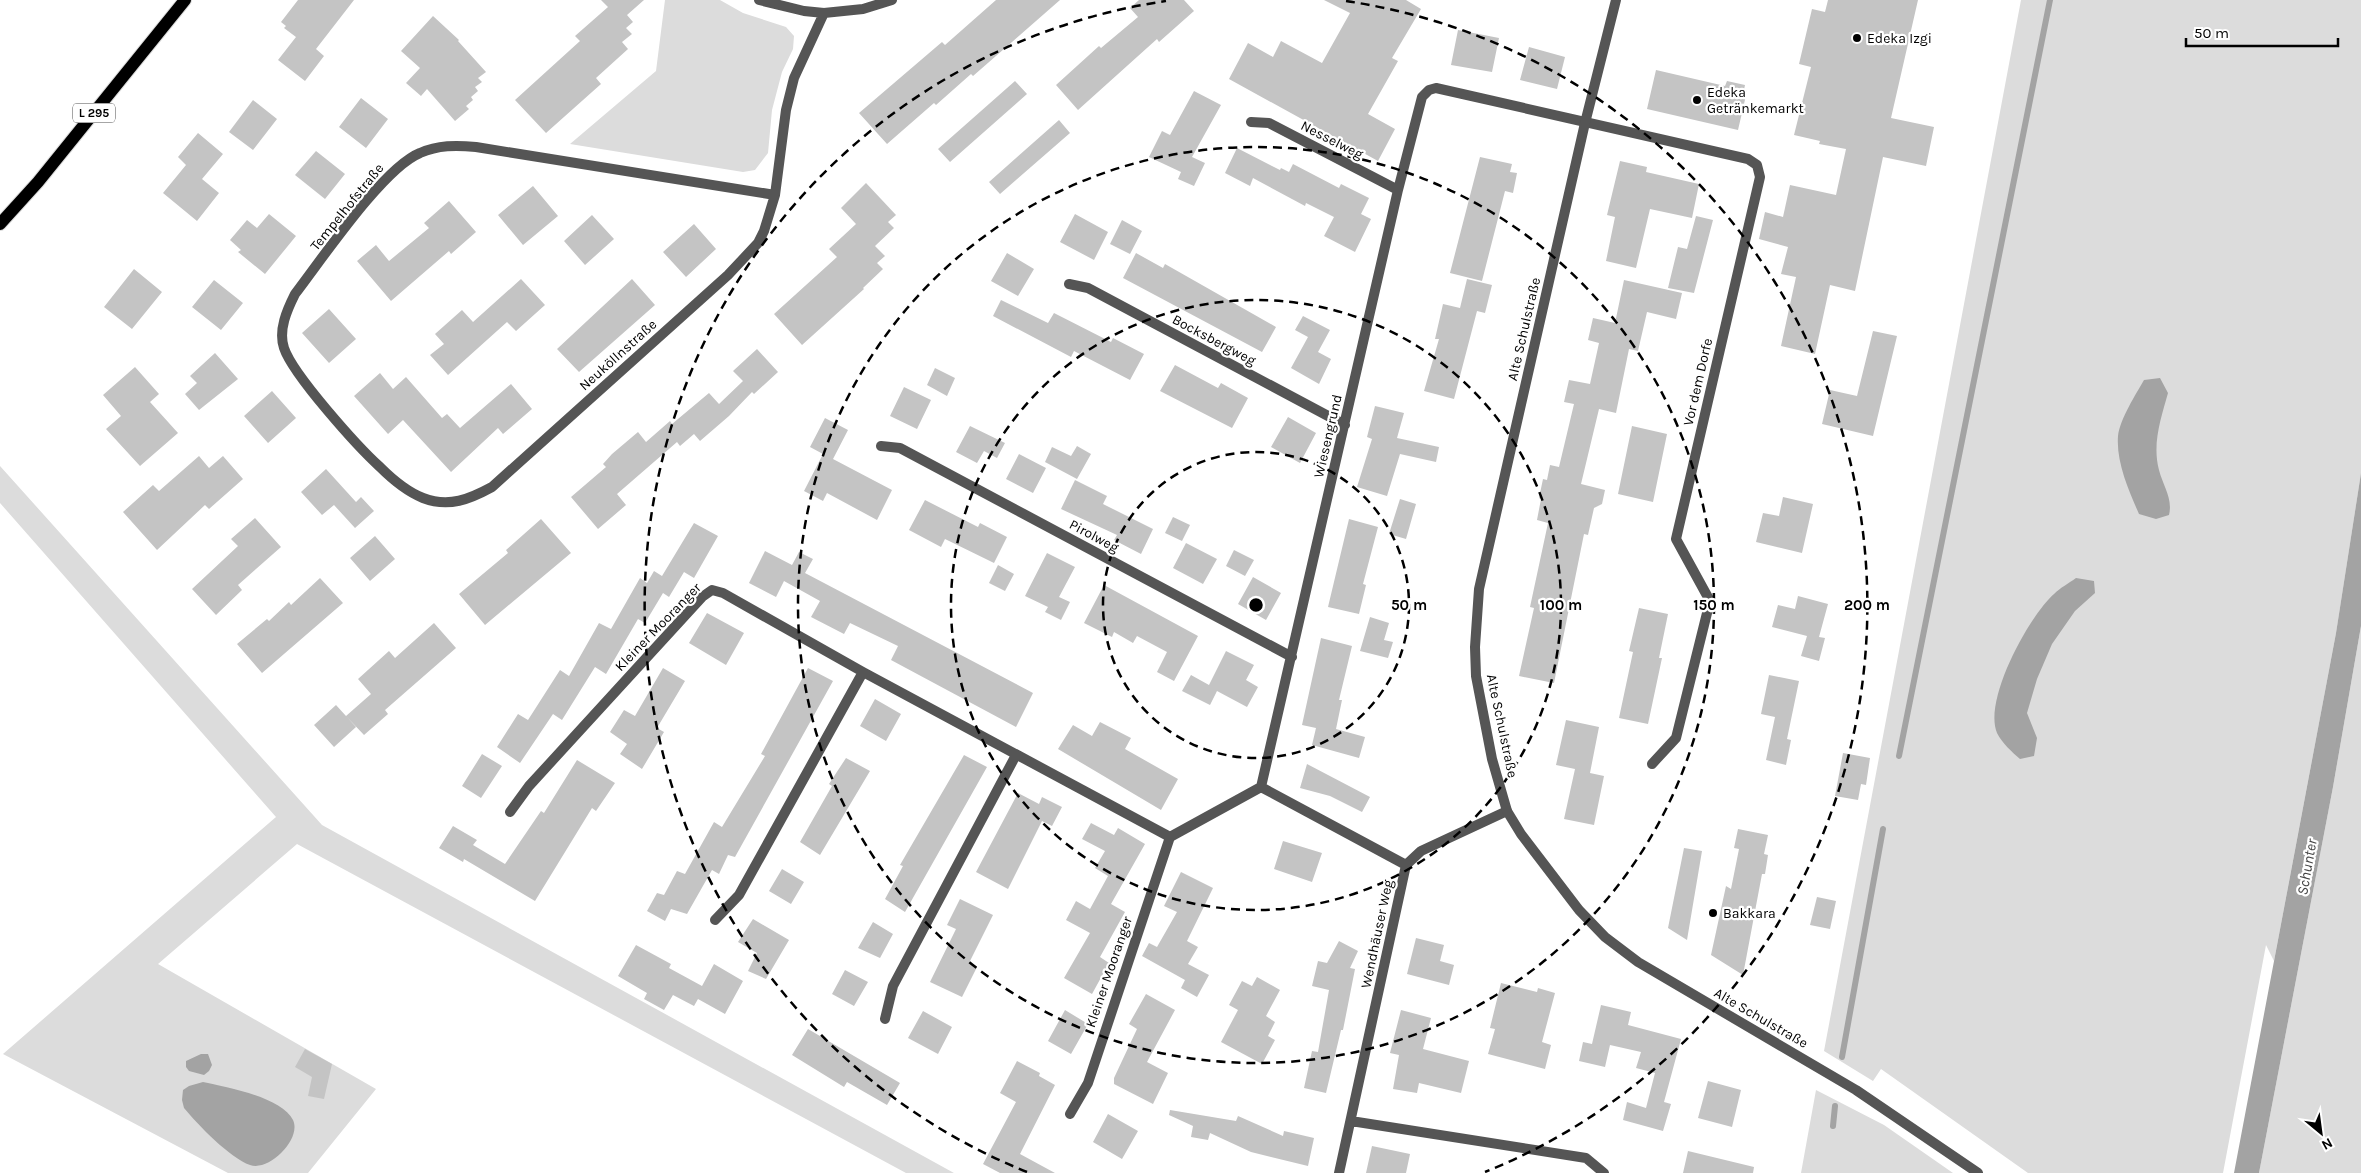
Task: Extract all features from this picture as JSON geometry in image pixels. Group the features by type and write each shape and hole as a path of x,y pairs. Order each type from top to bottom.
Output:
{"main road":[{"name":"L 295","path":"0,224 38,182 185,0"}],"street":[{"path":"759,0 804,11 824,13 863,9 892,0"},
{"name":"Alte Schulstraße","path":"1616,0 1585,123 1479,589 1475,647 1476,676 1492,759 1507,811 1520,834 1605,938 1638,962 1856,1090 1978,1173"},
{"name":"Neuköllnstraße","path":"447,503 469,500 492,487 728,276 758,243 775,194 786,110 794,78 824,13"},
{"name":"Wiesengrund","path":"1261,787 1398,190 1422,97 1429,90 1436,88 1585,123"},
{"name":"Nesselweg","path":"1251,122 1269,123 1398,190"},
{"name":"Vor dem Dorfe","path":"1585,123 1748,159 1757,165 1760,177 1676,539 1710,601 1676,738 1652,764"},
{"name":"Tempelhofstraße","path":"447,503 424,498 407,489 380,468 296,370 284,348 282,331 286,312 295,294 378,188 396,169 418,154 438,147 456,145 775,194"},
{"name":"Bocksbergweg","path":"1068,284 1088,288 1345,425"},
{"name":"Pirolweg","path":"881,446 900,448 1292,658"},
{"name":"Kleiner Mooranger","path":"510,812 528,786 702,597 712,590 722,593 863,672 1170,837 1088,1083 1070,1114"},
{"path":"715,920 739,895 863,672"},
{"path":"885,1019 893,986 1016,755"},
{"path":"1170,837 1261,787 1406,865"},
{"name":"Wendhäuser Weg","path":"1339,1173 1406,865 1421,851 1507,811"},
{"path":"1350,1121 1586,1158 1604,1173"}],"shaded area":[{"path":"665,0 720,0 743,13 786,27 794,36 793,49 782,72 772,110 768,153 755,170 743,172 570,144 656,71"},
{"path":"2021,0 2361,0 2361,473 2336,633 2274,961 2266,945 2223,1173 2028,1173 1881,1069 1873,1081 1824,1051"},
{"path":"0,466 322,825 954,1173 906,1173 297,844 158,964 376,1089 308,1173 228,1173 3,1054 276,817 0,503"},
{"path":"2361,626 2361,1173 2259,1173 2333,787"},
{"path":"1816,1090 1884,1125 1953,1173 1801,1173"}],"water":[{"path":"2160,378 2168,393 2158,431 2156,451 2161,476 2169,498 2170,509 2169,515 2156,519 2139,514 2121,466 2118,436 2125,415 2144,380"},
{"name":"Schunter","path":"2361,473 2361,626 2333,787 2259,1173 2234,1173 2336,633"},
{"path":"2076,578 2094,581 2095,593 2075,611 2052,644 2037,679 2027,713 2037,738 2034,756 2020,759 2004,744 1997,733 1994,718 1996,700 2002,680 2021,639 2033,620 2054,594"},
{"path":"201,1054 208,1054 212,1065 204,1075 189,1071 186,1067 186,1061"},
{"path":"203,1082 266,1099 287,1112 293,1120 295,1128 293,1136 282,1152 266,1164 258,1166 250,1165 233,1156 206,1132 184,1108 182,1100 183,1090"}],"building":[{"path":"298,0 354,0 316,49 324,56 305,81 278,60 296,37 284,28 286,26 281,22"},
{"path":"601,0 644,0 627,15 633,22 626,28 632,34 622,42 628,49 596,78 601,84 546,133 515,100 580,41 575,36 608,7"},
{"path":"996,0 1060,0 973,76 971,74 936,105 934,103 887,144 859,113 942,42 945,45"},
{"path":"1139,0 1184,0 1194,11 1159,42 1157,39 1078,110 1056,85 1099,46 1101,48 1138,17 1130,8"},
{"path":"1324,0 1406,0 1421,9 1392,58 1398,61 1368,114 1395,129 1378,161 1229,79 1248,43 1273,57 1281,41 1322,63 1350,13"},
{"path":"1828,0 1918,0 1891,118 1934,127 1926,166 1883,157 1855,291 1830,285 1815,354 1781,346 1796,277 1781,274 1788,247 1759,239 1765,212 1783,217 1790,185 1836,195 1846,149 1819,144 1820,141 1794,135 1811,67 1799,64 1812,9 1825,12"},
{"path":"433,16 459,40 486,72 478,78 482,82 475,87 478,91 471,97 473,100 466,106 469,109 455,121 427,89 421,96 406,83 420,68 401,51"},
{"path":"1458,30 1499,38 1492,72 1451,65"},
{"path":"1529,47 1565,57 1557,89 1520,80"},
{"name":"Edeka Getränkemarkt","path":"1656,70 1725,86 1727,81 1745,85 1744,90 1747,91 1738,130 1647,109"},
{"path":"1015,81 1027,94 950,162 938,149"},
{"path":"1194,91 1221,105 1192,157 1205,163 1194,186 1178,179 1181,172 1149,157 1162,131 1170,135"},
{"path":"361,98 388,119 366,148 339,127"},
{"path":"253,100 277,119 253,150 229,132"},
{"path":"1059,120 1070,133 1000,194 989,182"},
{"path":"198,133 223,154 202,179 219,193 197,221 163,193 186,165 178,157"},
{"path":"1237,148 1280,170 1281,168 1289,172 1293,164 1339,188 1341,184 1369,198 1361,214 1371,219 1355,252 1324,236 1334,217 1306,203 1305,206 1253,178 1250,186 1225,173"},
{"path":"316,151 345,174 325,199 295,175"},
{"path":"1480,157 1512,164 1510,172 1517,173 1513,193 1505,191 1482,281 1450,273"},
{"path":"1620,161 1647,167 1646,172 1699,184 1692,218 1650,209 1636,268 1606,261 1615,217 1607,215"},
{"path":"866,183 896,215 888,222 894,228 875,246 885,256 877,263 883,269 864,289 802,345 774,314 837,257 829,249 856,224 841,208"},
{"path":"533,186 558,216 523,245 498,215"},
{"path":"449,201 476,232 451,254 449,251 391,301 357,261 376,245 389,261 429,228 424,223"},
{"path":"269,214 296,236 265,274 238,252 241,250 230,240 247,220 257,228"},
{"path":"1075,214 1108,232 1094,260 1060,242"},
{"path":"592,215 614,239 585,265 564,241"},
{"path":"1696,216 1713,220 1694,293 1668,288 1678,247 1687,249"},
{"path":"1122,220 1142,231 1130,254 1110,244"},
{"path":"694,224 716,249 686,277 663,252"},
{"path":"1007,253 1034,269 1018,296 991,281"},
{"path":"1136,253 1163,268 1165,264 1276,327 1262,352 1123,278"},
{"path":"134,269 162,292 132,329 104,307"},
{"path":"521,279 545,305 516,331 507,322 448,375 430,355 444,344 435,334 462,310 473,322"},
{"path":"632,279 655,305 579,372 557,349"},
{"path":"1467,279 1492,285 1485,313 1477,311 1454,399 1424,391 1439,339 1435,339 1443,304 1460,308"},
{"path":"214,280 243,303 221,330 192,307"},
{"path":"1624,280 1682,293 1676,319 1647,312 1638,351 1629,349 1616,413 1599,409 1581,484 1605,490 1602,504 1594,508 1588,535 1584,534 1554,683 1519,676 1534,608 1530,607 1548,523 1537,520 1541,499 1539,498 1543,479 1547,480 1550,465 1559,467 1574,404 1564,402 1569,380 1590,384 1599,343 1588,340 1593,318 1615,323"},
{"path":"1001,300 1048,323 1054,313 1111,342 1113,338 1144,354 1130,380 1074,351 1071,357 993,316"},
{"path":"329,309 356,339 329,363 302,333"},
{"path":"1303,316 1330,330 1318,352 1331,359 1319,384 1291,368 1308,337 1295,330"},
{"path":"1873,331 1897,336 1873,436 1822,424 1830,390 1857,396"},
{"path":"757,349 778,372 754,394 752,392 729,416 700,441 694,434 680,446 677,442 617,494 626,505 598,529 571,497 606,467 603,464 612,454 638,432 646,442 670,421 672,424 709,393 719,404 743,381 733,371"},
{"path":"215,353 238,379 199,410 185,394 197,383 190,376"},
{"path":"1175,365 1218,388 1221,383 1248,398 1232,428 1160,391"},
{"path":"135,367 159,394 150,402 178,433 140,466 106,429 121,416 103,395"},
{"path":"935,368 955,378 947,396 927,385"},
{"path":"380,373 393,389 406,377 442,418 447,414 460,428 511,384 532,409 503,434 498,428 451,472 403,420 388,434 354,396"},
{"path":"904,387 931,400 917,429 890,416"},
{"path":"272,391 296,418 268,443 244,416"},
{"path":"1375,406 1404,413 1397,438 1439,447 1436,462 1400,454 1387,496 1357,487 1372,439 1367,437"},
{"path":"1288,417 1316,433 1300,463 1271,447"},
{"path":"825,418 848,430 833,459 892,490 877,520 827,493 823,501 804,491 823,454 810,447"},
{"path":"970,426 1005,443 997,458 984,451 977,463 956,452"},
{"path":"1632,426 1667,434 1653,502 1618,494"},
{"path":"1077,446 1091,454 1077,479 1045,462 1052,447 1071,456"},
{"path":"1019,454 1046,468 1033,493 1006,479"},
{"path":"199,456 209,468 223,456 243,479 209,509 205,505 157,550 123,512 153,485 159,491"},
{"path":"326,469 356,502 361,497 374,511 355,528 334,505 322,515 301,492"},
{"path":"1075,480 1107,496 1103,504 1153,529 1141,554 1114,540 1117,535 1061,509"},
{"path":"1783,497 1813,504 1802,553 1756,542 1763,513 1779,516"},
{"path":"1400,499 1416,504 1406,539 1389,534"},
{"path":"925,500 978,527 980,523 1007,537 994,563 945,539 941,547 909,530"},
{"path":"1173,517 1190,525 1182,541 1165,533"},
{"path":"255,518 281,547 238,585 242,590 216,615 192,589 238,546 231,539"},
{"path":"541,519 571,553 485,625 459,594 508,553 506,550"},
{"path":"1349,519 1378,527 1363,584 1366,585 1359,614 1328,607"},
{"path":"694,523 718,536 694,578 684,572 669,597 663,593 645,623 638,619 606,674 595,667 562,720 553,714 520,763 497,747 518,714 528,720 560,670 569,676 599,623 611,629 640,578 647,583 654,571 662,576"},
{"path":"375,536 395,559 370,581 350,558"},
{"path":"1186,543 1217,559 1203,584 1173,568"},
{"path":"1234,550 1254,560 1245,576 1226,566"},
{"path":"765,551 792,565 799,552 813,559 805,573 1033,693 1016,727 891,660 898,646 850,623 844,634 811,617 820,601 784,581 776,597 749,583"},
{"path":"1047,553 1075,567 1059,597 1070,602 1061,620 1045,612 1048,607 1025,596"},
{"path":"998,565 1014,574 1005,591 989,583"},
{"path":"1253,577 1281,593 1266,620 1238,604"},
{"path":"320,578 343,603 262,673 237,644 267,619 269,621 289,602 291,605"},
{"path":"1104,585 1198,636 1174,681 1157,672 1167,652 1137,636 1133,643 1114,632 1112,637 1084,623"},
{"path":"1798,596 1828,604 1819,637 1825,638 1819,661 1801,656 1807,636 1772,627 1778,605 1795,609"},
{"path":"1639,608 1668,614 1659,658 1662,658 1648,724 1619,718 1633,652 1629,651"},
{"path":"707,613 744,633 726,665 689,643"},
{"path":"1370,617 1389,623 1384,640 1393,642 1388,658 1360,651"},
{"path":"434,623 456,648 385,710 388,714 364,735 346,716 371,694 358,679 389,651 395,658"},
{"path":"1321,638 1352,646 1339,700 1342,700 1336,729 1365,737 1359,758 1312,745 1316,728 1302,725"},
{"path":"1226,651 1254,665 1246,680 1258,687 1247,707 1217,691 1210,705 1182,691 1191,675 1209,685"},
{"path":"663,668 685,681 657,728 664,732 642,769 620,754 627,744 610,732 624,710 635,716"},
{"path":"808,668 833,681 735,857 728,855 719,874 712,870 687,914 671,909 665,921 647,911 657,893 664,895 677,871 685,874 714,822 722,827 765,756 761,754"},
{"path":"1769,675 1799,681 1787,739 1791,740 1786,765 1766,760 1775,717 1761,714"},
{"path":"875,699 901,714 886,741 860,726"},
{"path":"336,705 356,727 334,747 314,725"},
{"path":"1566,720 1599,727 1590,773 1604,776 1594,825 1564,819 1575,769 1556,765"},
{"path":"1100,722 1131,738 1125,749 1178,779 1161,810 1058,749 1073,725 1092,736"},
{"path":"1843,753 1870,758 1866,785 1861,784 1858,800 1835,796"},
{"path":"482,754 502,766 481,798 462,786"},
{"path":"964,755 987,767 905,912 885,899 903,866 900,865"},
{"path":"846,758 870,771 820,855 800,842 832,786 829,784"},
{"path":"577,760 615,783 596,811 592,808 535,901 464,859 463,862 439,848 453,826 477,840 473,845 505,864 541,811 544,813"},
{"path":"1307,764 1370,797 1362,812 1330,796 1300,788"},
{"path":"1018,793 1039,804 1042,797 1062,807 1052,826 1042,821 1008,889 976,872"},
{"path":"1091,823 1114,835 1118,828 1145,844 1111,904 1125,912 1100,957 1109,963 1092,994 1064,978 1090,933 1066,920 1076,901 1090,909 1108,876 1095,868 1105,851 1082,839"},
{"path":"1738,829 1768,835 1764,854 1768,855 1765,874 1762,874 1743,975 1711,955 1726,886 1731,889 1739,849 1734,848"},
{"path":"1283,841 1322,853 1312,882 1274,869"},
{"path":"1684,848 1702,851 1687,940 1668,928"},
{"path":"782,869 804,882 791,904 769,891"},
{"path":"1181,872 1213,888 1187,941 1198,947 1188,964 1209,975 1197,997 1181,988 1185,980 1142,956 1149,943 1157,947 1177,912 1164,906"},
{"path":"1817,897 1836,901 1830,929 1810,925"},
{"path":"960,899 993,915 969,963 977,967 962,997 930,982 956,929 947,925"},
{"path":"753,919 789,940 766,979 748,971 757,953 738,942"},
{"path":"873,922 893,934 880,958 858,948"},
{"path":"1416,938 1444,945 1440,961 1454,965 1449,985 1407,974"},
{"path":"1339,941 1358,951 1350,968 1355,969 1343,1030 1341,1030 1326,1093 1304,1088 1312,1051 1318,1052 1329,990 1312,986 1318,961 1327,963"},
{"path":"636,945 671,964 669,968 702,986 714,964 743,981 725,1014 698,999 694,1006 673,995 664,1010 644,999 647,993 618,976"},
{"path":"845,970 868,982 854,1006 832,994"},
{"path":"1257,977 1280,990 1266,1016 1275,1022 1268,1036 1275,1040 1262,1064 1221,1042 1238,1010 1229,1005 1242,981 1252,986"},
{"path":"1501,983 1537,992 1538,988 1555,993 1542,1042 1551,1045 1545,1069 1488,1054 1495,1029 1490,1028"},
{"path":"1146,994 1175,1010 1147,1062 1168,1073 1153,1104 1114,1084 1114,1078 1137,1029 1129,1024"},
{"path":"1601,1005 1631,1012 1628,1025 1681,1039 1664,1102 1671,1104 1663,1131 1623,1120 1627,1102 1646,1108 1655,1073 1636,1068 1641,1052 1610,1045 1605,1067 1579,1061 1583,1042 1592,1044"},
{"path":"1065,1010 1088,1024 1071,1054 1048,1041"},
{"path":"1401,1010 1431,1018 1423,1049 1469,1061 1461,1093 1419,1083 1417,1093 1393,1089 1399,1055 1390,1053"},
{"path":"923,1011 952,1027 938,1054 908,1038"},
{"path":"808,1029 900,1083 887,1105 847,1082 844,1087 792,1055"},
{"path":"305,1049 332,1064 324,1099 308,1096 312,1077 295,1067"},
{"path":"1017,1061 1040,1073 1039,1076 1055,1085 1020,1154 1055,1173 1000,1173 983,1164 1016,1102 1000,1093"},
{"path":"1708,1081 1741,1090 1732,1127 1698,1118"},
{"path":"1170,1110 1236,1121 1238,1116 1283,1136 1284,1131 1314,1138 1308,1166 1251,1152 1210,1133 1208,1140 1191,1137 1193,1126 1169,1115"},
{"path":"1108,1114 1138,1131 1122,1159 1093,1142"},
{"path":"1372,1146 1410,1154 1406,1173 1366,1173"},
{"path":"1688,1151 1754,1167 1753,1173 1683,1173"}],"waterway":[{"path":"1899,756 2050,0"},
{"path":"1842,1057 1883,829"},
{"path":"1833,1126 1835,1106"}],"place":[{"name":"Edeka Izgi","path":"1857,38"},
{"name":"Edeka Getränkemarkt","path":"1697,100"},
{"name":"Bakkara","path":"1713,913"}]}
